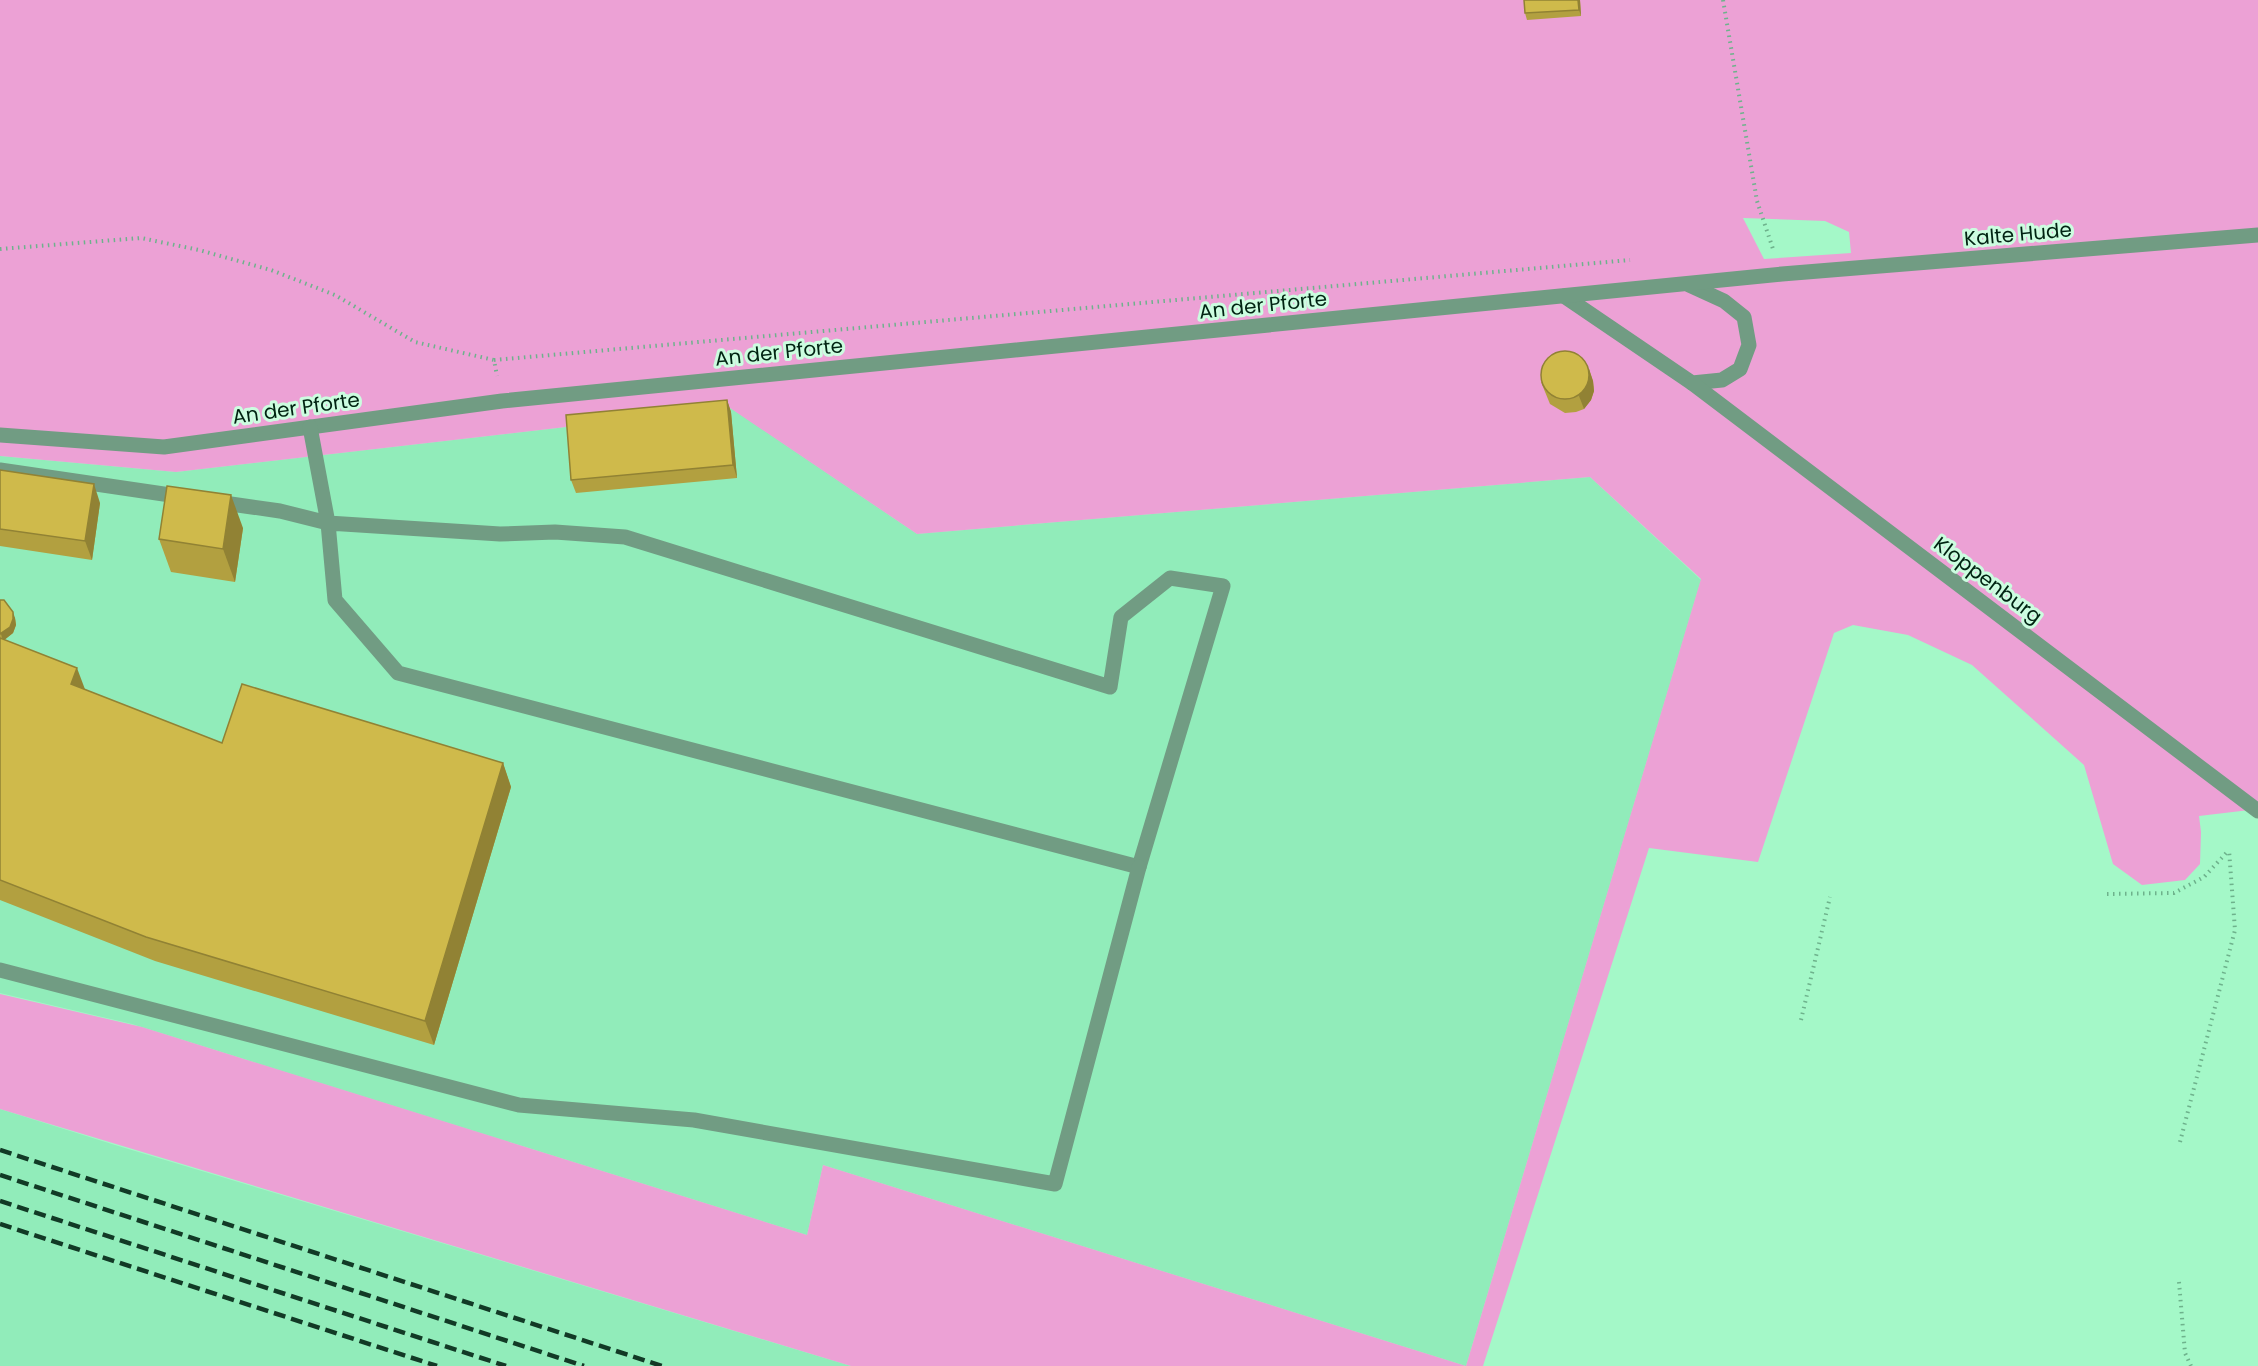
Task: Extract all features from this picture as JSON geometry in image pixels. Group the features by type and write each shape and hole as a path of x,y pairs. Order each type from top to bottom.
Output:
{"street":[{"name":"Kalte Hude","path":"1782,274 2258,236"},
{"name":"An der Pforte","path":"0,435 164,447 502,400 1782,274"},
{"path":"1564,296 1692,382 1722,380 1740,369 1749,345 1744,317 1724,301 1687,284"},
{"name":"Kloppenburg","path":"1692,382 2258,811"},
{"path":"310,427 328,523 335,600 398,673 1139,867"},
{"path":"0,470 280,511 328,523 500,534 555,532 625,537 1110,687 1121,618 1170,578 1223,586 1139,867 1054,1184 694,1120 519,1105 0,970"}],"path":[{"path":"1723,0 1756,201 1782,274"},
{"path":"0,249 141,238 199,250 271,270 334,295 415,342 494,360 1642,259"},
{"path":"494,360 502,400"},
{"path":"2107,894 2174,893 2204,877 2229,850 2235,930 2180,1142"},
{"path":"1801,1020 1830,897"},
{"path":"2179,1282 2185,1353 2192,1366"}],"shaded area":[{"path":"0,0 2258,0 2258,809 2199,816 2200,864 2185,880 2142,885 2113,864 2084,765 1972,665 1908,635 1853,625 1834,633 1758,862 1649,848 1483,1366 1466,1366 1701,579 1590,477 917,534 730,408 176,472 0,456","holes":["1743,218 1825,221 1849,232 1851,253 1764,259"]},
{"path":"731,408 917,534 1590,477 1701,580 1466,1366 823,1165 807,1235 132,1024 0,993 0,456 176,472"},
{"path":"0,994 142,1027 807,1235 823,1165 1466,1366 851,1366 0,1109"},
{"path":"0,1109 115,1145 851,1366 0,1366"}],"building":[{"path":"1524,0 1578,0 1579,10 1525,13"},
{"path":"1560,351 1570,351 1585,361 1589,375 1588,384 1579,395 1570,399 1560,399 1545,389 1541,380 1541,370 1551,355"},
{"path":"727,400 733,465 571,480 566,415"},
{"path":"0,470 94,484 85,541 0,529"},
{"path":"167,486 231,495 223,549 159,539"},
{"path":"0,600 4,600 13,612 13,619 10,627 0,634"},
{"path":"0,638 77,668 71,684 222,743 242,684 503,763 425,1021 146,937 0,880"}],"railway":[{"path":"0,1150 662,1366"},
{"path":"0,1175 584,1366"},
{"path":"0,1201 506,1366"},
{"path":"0,1224 437,1366"}]}
